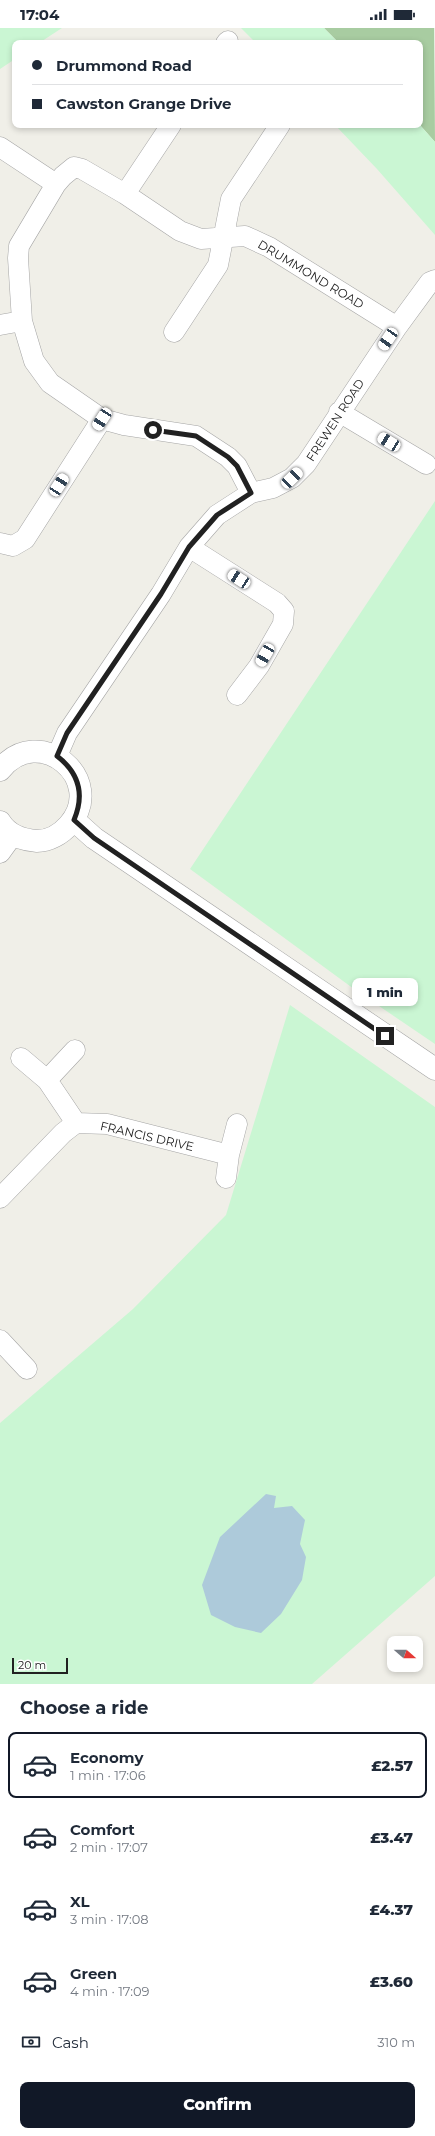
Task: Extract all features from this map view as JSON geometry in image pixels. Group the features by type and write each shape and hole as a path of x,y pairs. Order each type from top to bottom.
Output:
{"street":[{"path":"125,194 169,128"},
{"path":"174,332 218,265 231,199 278,128"},
{"path":"0,147 56,184"},
{"name":"DRUMMOND ROAD","path":"251,493 237,466 228,457 196,436 124,425 102,419 50,383 34,362 22,321 18,258 19,246 56,184 63,176 74,167 82,169 125,194 180,231 201,239 245,236 269,247 397,327"},
{"name":"FREWEN ROAD","path":"57,756 67,733 161,594 189,547 217,515 251,493 273,488 292,478 306,464 339,412 397,327 430,282 435,280"},
{"path":"0,326 22,321"},
{"path":"339,412 426,464"},
{"path":"0,543 13,546 25,539 102,419"},
{"path":"189,547 277,603 284,611 283,624 259,666 237,695"},
{"path":"0,770 6,763 17,755 30,751 44,752 57,756 66,763 74,773 79,784 80,796 79,808 74,820 65,830 53,837 39,841 25,840 6,828 0,853"},
{"path":"74,820 94,838 435,1069"},
{"path":"47,1080 75,1050"},
{"path":"0,1198 63,1133 76,1123 47,1080 21,1058"},
{"name":"FRANCIS DRIVE","path":"76,1123 107,1124 229,1155"},
{"path":"226,1178 229,1155 237,1124"},
{"path":"0,1340 27,1369"}],"green space":[{"path":"0,28 62,28 44,40 12,40 12,61 0,69"},
{"path":"241,28 324,28 336,40 253,40"},
{"path":"324,28 434,28 435,142 423,128 423,40 336,40"},
{"path":"338,128 423,128 435,142 435,235 377,169"},
{"path":"435,501 435,1044 354,989 190,869"},
{"path":"290,1005 435,1107 435,1576 312,1684 0,1684 0,1423 133,1309 226,1215"}],"water":[{"path":"266,1494 276,1496 274,1508 292,1506 305,1520 300,1544 306,1557 302,1580 281,1614 261,1633 235,1627 211,1615 202,1585 220,1537"}],"route":[{"path":"153,430 196,436 228,457 237,466 251,493 217,515 189,547 161,594 67,733 57,756 66,763 74,773 79,784 79,808 74,820 94,838 385,1036"}]}
